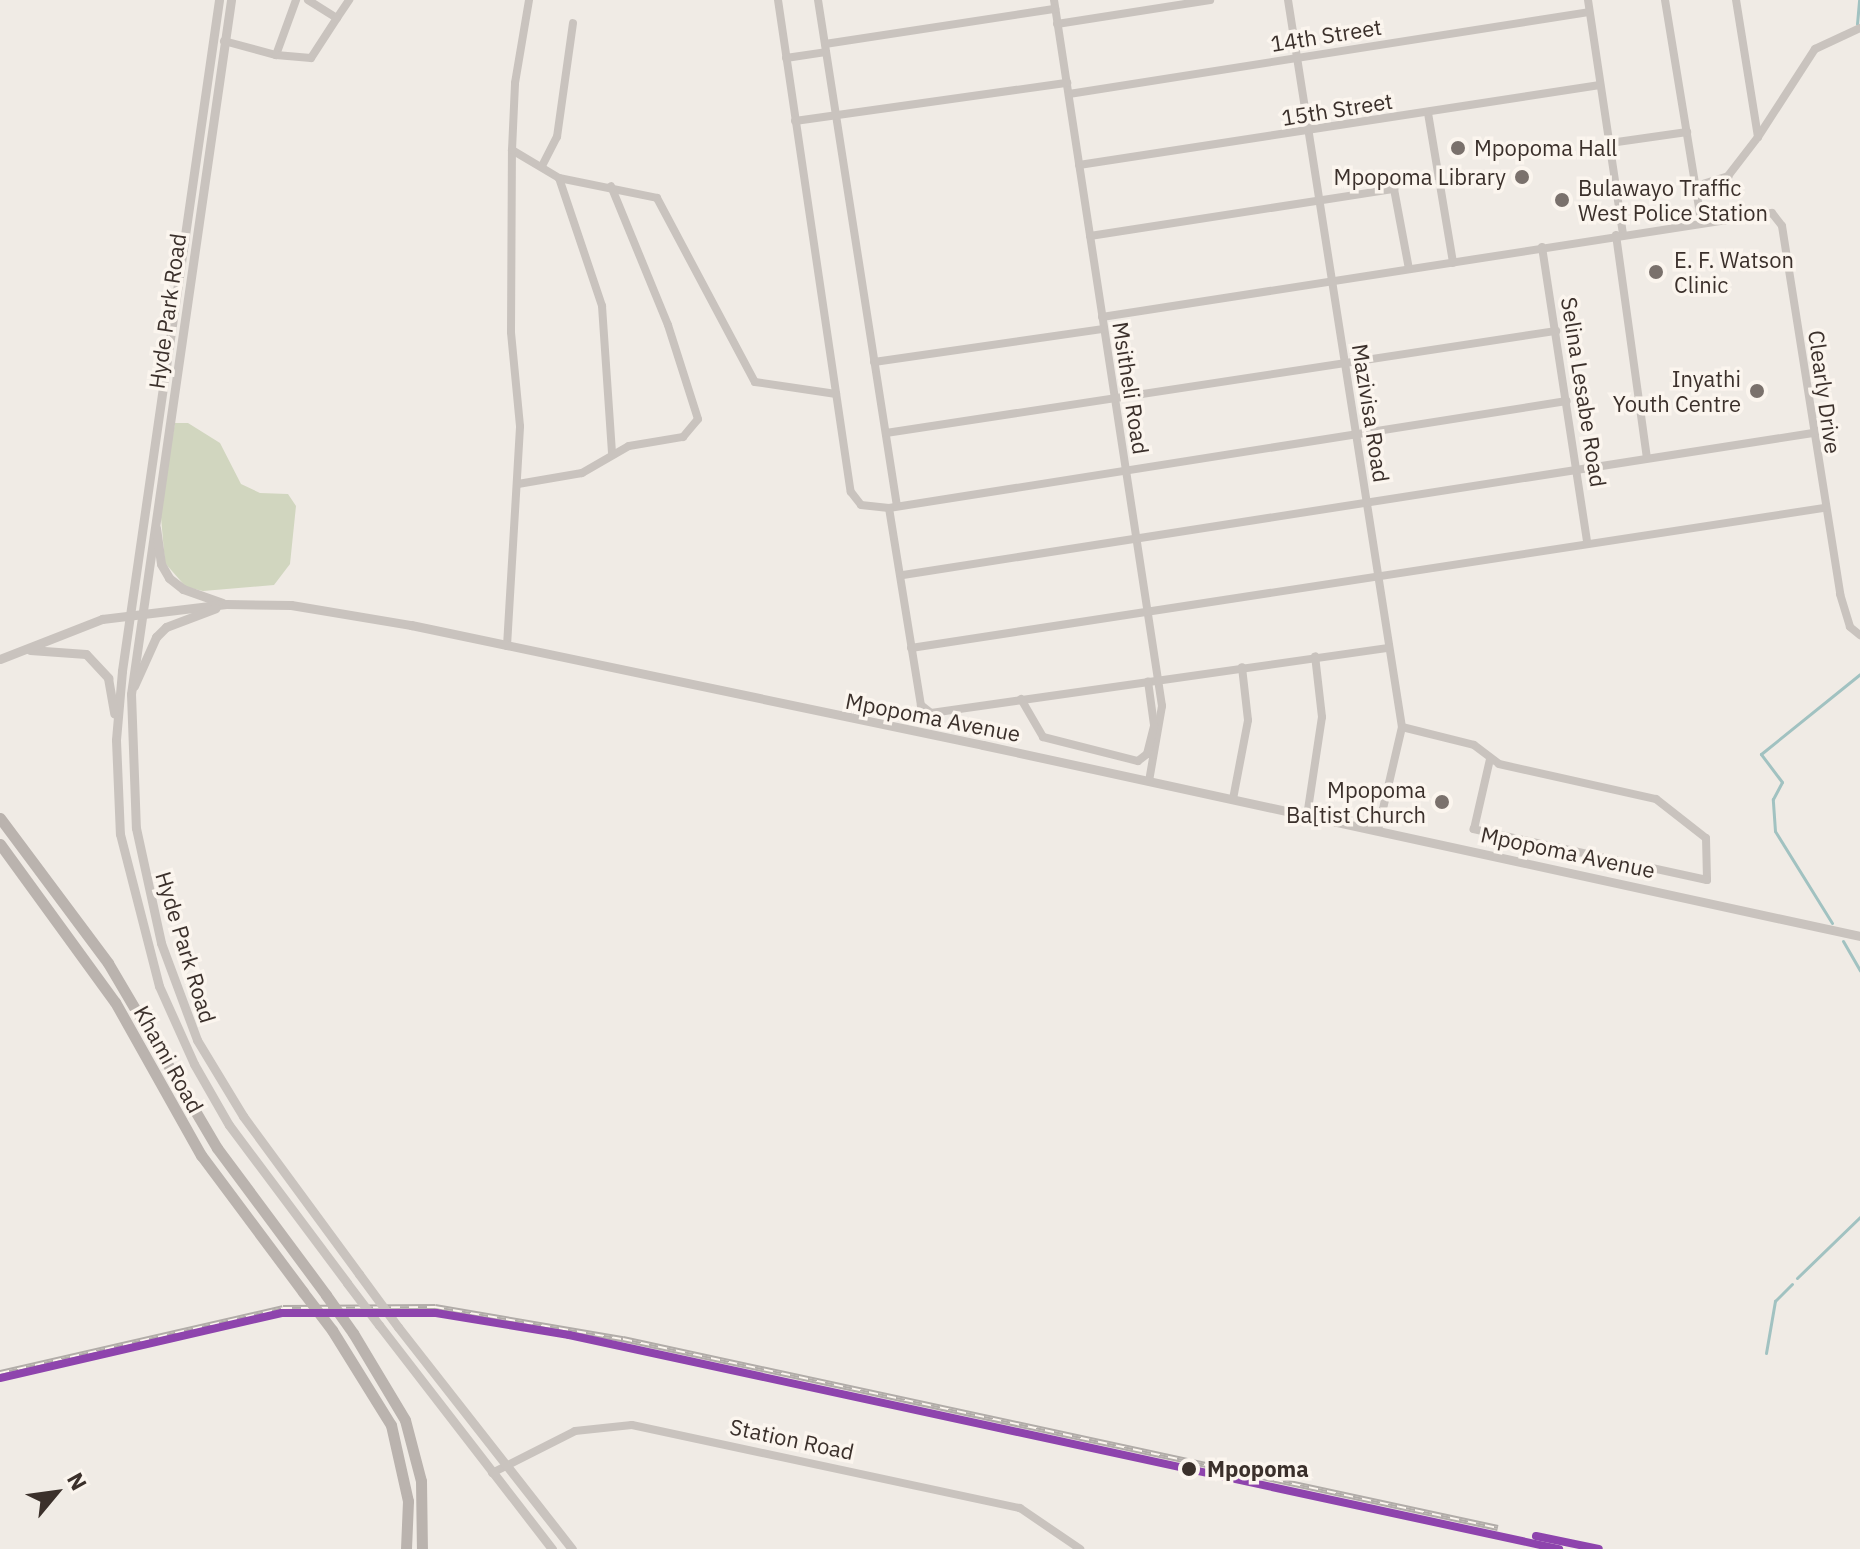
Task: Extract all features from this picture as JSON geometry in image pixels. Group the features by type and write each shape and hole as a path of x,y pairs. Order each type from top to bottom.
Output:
{"main road":[{"path":"0,818 108,963 217,1148 353,1333 405,1420 421,1481 422,1549"},
{"name":"Khami Road","path":"0,844 108,991 201,1155 332,1330 391,1425 408,1501 406,1549"}],"street":[{"name":"Hyde Park Road","path":"219,0 128,615 116,740 120,834 159,986 229,1125 552,1549"},
{"name":"Hyde Park Road","path":"231,0 154,513 131,694 136,828 153,914 197,1040 243,1116 398,1327 572,1549"},
{"path":"276,55 296,0"},
{"path":"308,0 337,18"},
{"path":"224,41 302,62 311,58 349,0"},
{"path":"507,646 520,426 509,243 512,150 515,83 529,0"},
{"path":"778,0 851,492 869,508 893,507 1357,436 1567,401"},
{"path":"818,0 886,433 911,648 921,705 931,713 1388,648"},
{"path":"1057,24 1210,0"},
{"name":"Mazivisa Road","path":"1288,0 1402,727 1378,830"},
{"path":"1588,0 1610,143 1647,458"},
{"path":"1665,0 1701,220"},
{"path":"1736,0 1758,137"},
{"path":"786,58 1054,5"},
{"name":"Msitheli Road","path":"1054,5 1147,611 1153,680 1162,719 1149,781"},
{"name":"14th Street","path":"1069,94 1589,12"},
{"path":"542,166 557,137 573,23"},
{"path":"1696,186 1728,176 1758,137 1815,49 1860,28"},
{"path":"795,121 1067,83"},
{"name":"15th Street","path":"1079,165 1600,85"},
{"path":"1428,113 1453,263"},
{"path":"1610,143 1687,132"},
{"path":"512,150 559,178 644,192 666,207 755,382 836,394"},
{"path":"559,178 602,306 612,454"},
{"path":"518,484 582,473 612,454 683,437 698,419 668,325 611,186"},
{"path":"1090,236 1394,189 1409,269"},
{"name":"Clearly Drive","path":"1102,317 1453,263 1701,220 1765,213 1779,218 1824,508 1844,615 1860,635"},
{"name":"Selina Lesabe Road","path":"1542,247 1579,472 1587,542"},
{"path":"874,362 1104,329"},
{"path":"886,433 1346,366 1556,331"},
{"path":"903,575 1579,472 1647,458 1813,433"},
{"path":"911,648 1824,508"},
{"path":"154,513 161,564 169,578 183,589 226,604"},
{"name":"Mpopoma Avenue","path":"0,659 102,619 226,604 291,605 507,646 1149,781 1860,936"},
{"path":"131,694 156,637 166,627 226,604"},
{"path":"24,650 86,654 108,678 116,740"},
{"path":"1307,816 1322,717 1315,656"},
{"path":"1233,799 1248,720 1242,667"},
{"path":"1021,699 1043,737 1138,761 1147,754 1154,725 1153,680"},
{"path":"1402,727 1474,745 1490,759 1656,799 1706,838 1707,880 1474,829 1490,759"},
{"name":"Station Road","path":"492,1473 504,1464 575,1431 632,1425 1020,1508 1080,1549"}],"green space":[{"path":"175,423 188,423 220,443 241,484 260,493 288,494 296,506 290,564 274,585 203,591 186,587 165,563 160,506"}],"waterway":[{"path":"1857,24 1859,0"},
{"path":"1832,923 1775,831 1773,799 1782,782 1761,754 1860,674"},
{"path":"1843,941 1860,970"},
{"path":"1797,1278 1860,1217"},
{"path":"1766,1353 1775,1301 1792,1284"}],"railway":[{"path":"0,1373 283,1308 435,1307 623,1339 1498,1528"}],"transit line":[{"path":"0,1378 282,1313 436,1313 569,1335 1559,1549"},
{"path":"1536,1536 1599,1549"}],"place":[{"name":"Mpopoma Hall","path":"1458,148"},
{"name":"Mpopoma Library","path":"1522,177"},
{"name":"Bulawayo Traffic West Police Station","path":"1562,200"},
{"name":"E. F. Watson Clinic","path":"1656,272"},
{"name":"Inyathi Youth Centre","path":"1757,391"},
{"name":"Mpopoma Ba[tist Church","path":"1442,802"},
{"name":"Mpopoma","path":"1189,1469"}]}
